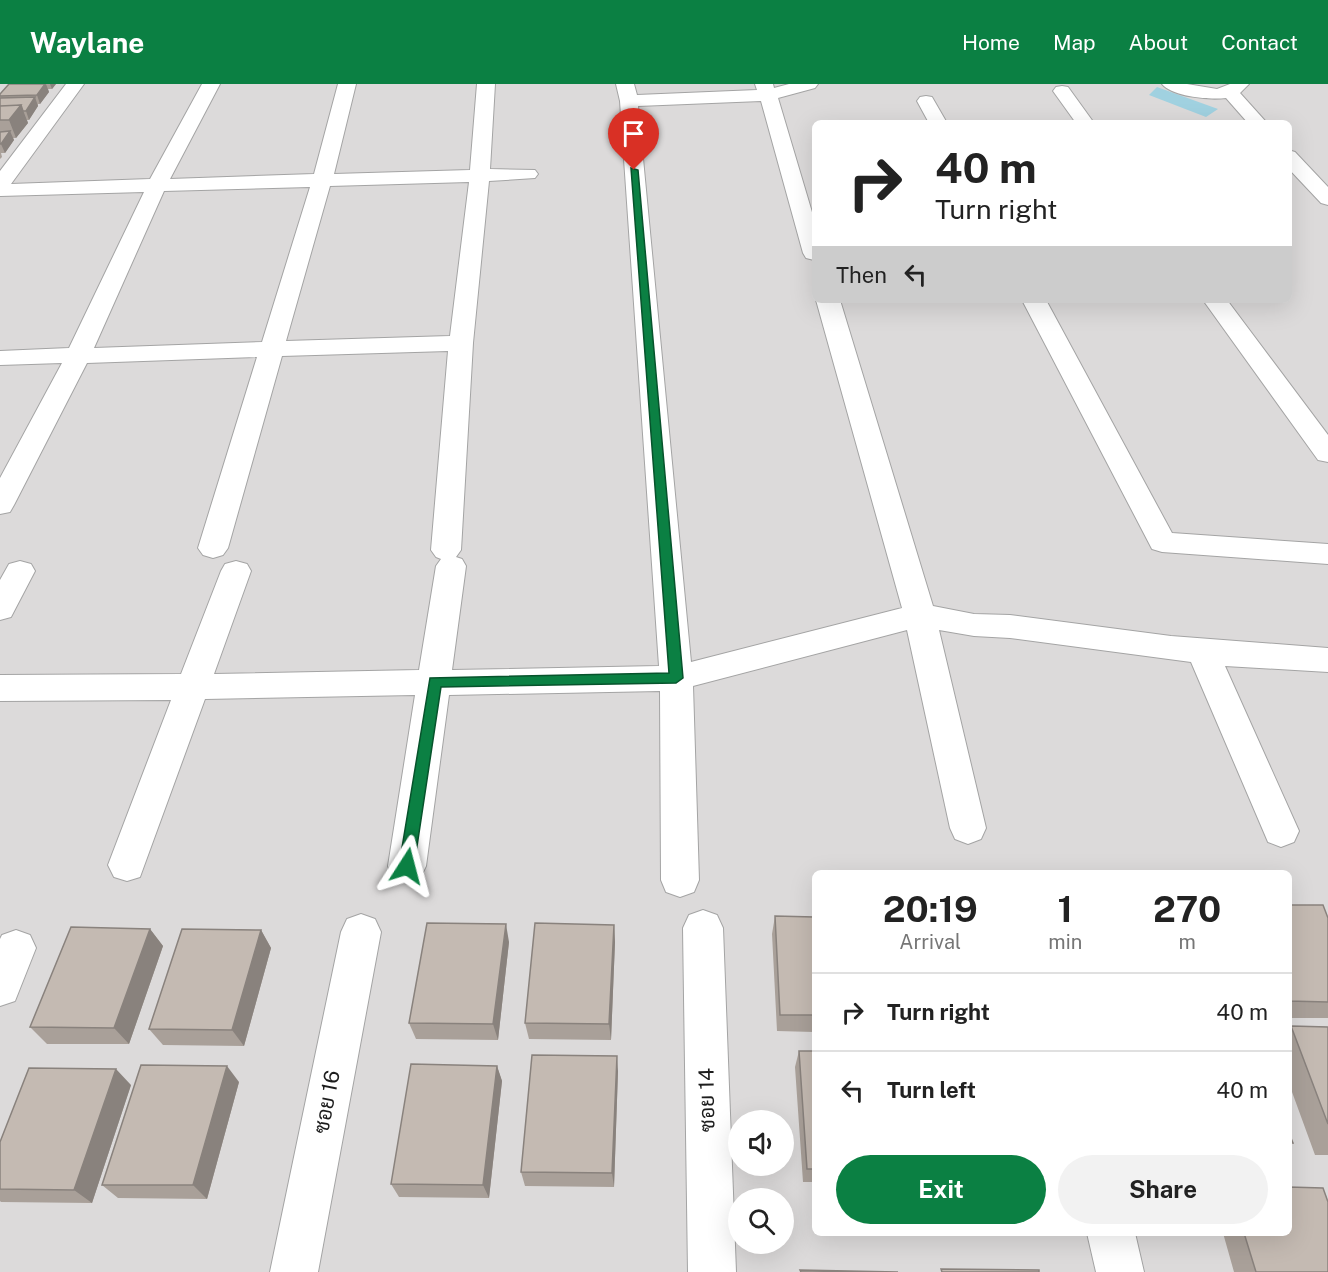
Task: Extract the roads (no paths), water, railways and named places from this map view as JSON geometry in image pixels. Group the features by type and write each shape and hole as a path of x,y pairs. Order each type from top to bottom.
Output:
{"street":[{"path":"0,185 75,84"},
{"path":"0,505 78,356 158,185 211,84"},
{"path":"127,865 194,687 272,349 322,180 347,84"},
{"path":"407,866 435,682 448,558 460,343 480,175 486,84"},
{"path":"680,880 676,678 627,92 766,90 809,84"},
{"path":"1171,84 1207,93 1235,88 1256,120"},
{"path":"766,90 812,247"},
{"path":"1062,91 1083,120"},
{"path":"926,101 936,120"},
{"path":"1292,160 1328,200"},
{"path":"0,190 528,174"},
{"path":"829,303 920,615 968,828"},
{"path":"1036,303 1162,542 1328,554"},
{"path":"1217,303 1328,454"},
{"path":"0,358 460,343"},
{"path":"0,609 20,571"},
{"path":"0,688 194,687 676,678 920,615 975,625 1012,627 1053,634 1285,658 1328,660"},
{"path":"1202,650 1281,831"},
{"name":"ซอย 14","path":"703,928 712,1272"},
{"name":"ซอย 16","path":"294,1272 361,932"},
{"path":"0,987 16,948"},
{"path":"1112,1236 1120,1272"}],"water":[{"path":"1157,87 1218,109 1206,117 1149,95"}]}
